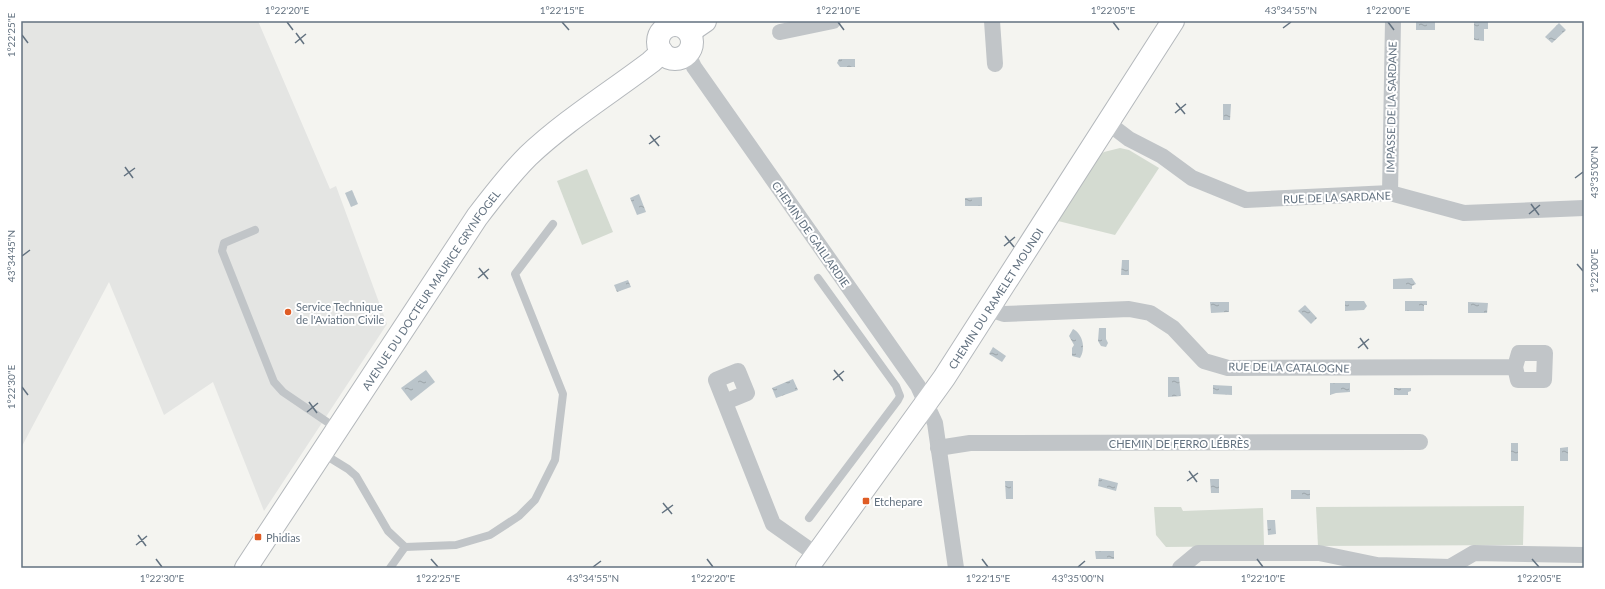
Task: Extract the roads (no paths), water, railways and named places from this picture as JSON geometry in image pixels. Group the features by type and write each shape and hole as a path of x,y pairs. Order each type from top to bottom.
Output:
{"street":[{"path":"780,32 833,21"},
{"path":"992,21 995,64"},
{"name":"CHEMIN DU RAMELET MOUNDI","path":"812,562 944,378 1173,21"},
{"name":"IMPASSE DE LA SARDANE","path":"1390,193 1393,21"},
{"path":"683,25 692,39 692,47 681,58 659,45 659,37 663,30 683,25"},
{"name":"CHEMIN DE GAILLARDIE","path":"681,58 918,386 926,402"},
{"name":"AVENUE DU DOCTEUR MAURICE GRYNFOGEL","path":"246,568 477,217 502,184 527,157 555,132 651,62 681,58"},
{"name":"RUE DE LA SARDANE","path":"1108,123 1129,139 1162,156 1192,178 1246,200 1390,193 1464,213 1584,208"},
{"name":"RUE DE LA CATALOGNE","path":"989,309 1004,314 1129,309 1150,313 1173,328 1204,361 1228,368 1515,367"},
{"path":"725,402 773,524 812,562"},
{"path":"926,402 935,423 956,568"},
{"name":"CHEMIN DE FERRO LÉBRÈS","path":"938,448 970,444 1420,442"},
{"path":"1180,568 1198,553 1319,553 1377,565 1450,567 1474,553 1584,555"}],"lane":[{"path":"322,453 348,469 356,476 388,531 405,547 456,545 490,535 519,516 535,500 554,460 563,394 515,274 553,224"},
{"path":"255,230 224,243 222,251 274,382 283,392 338,429"},
{"path":"809,518 900,396 896,386 818,278"},
{"path":"390,568 405,547"}],"water":[{"path":"1416,21 1435,21 1435,30 1416,30"},
{"path":"1474,21 1488,21 1488,29 1484,29 1484,41 1474,40"},
{"path":"1559,23 1566,30 1552,43 1545,37"},
{"path":"839,59 855,59 855,67 840,67 837,63"},
{"path":"1223,104 1231,104 1230,120 1223,120"},
{"path":"352,190 358,204 351,207 345,193"},
{"path":"639,194 646,212 637,215 630,198"},
{"path":"982,197 982,206 965,206 965,198"},
{"path":"1122,260 1129,260 1129,275 1121,275"},
{"path":"1412,278 1416,284 1412,286 1412,289 1393,289 1393,279"},
{"path":"628,280 631,287 617,292 614,285"},
{"path":"1345,301 1364,301 1367,306 1364,310 1345,311"},
{"path":"1405,301 1427,301 1427,305 1424,305 1424,311 1405,311"},
{"path":"1210,302 1229,302 1229,312 1211,313"},
{"path":"1468,302 1488,303 1487,313 1468,313"},
{"path":"1305,305 1317,318 1311,324 1298,311"},
{"path":"1099,328 1106,328 1106,339 1108,343 1106,347 1101,346 1098,341"},
{"path":"1073,329 1079,334 1083,346 1080,358 1072,356 1072,348 1074,345 1069,336"},
{"path":"993,347 1006,356 1002,362 989,354"},
{"path":"426,370 435,382 411,401 401,388"},
{"path":"1168,377 1179,377 1181,396 1168,397"},
{"path":"793,379 798,390 776,398 772,388"},
{"path":"1330,383 1350,383 1350,392 1330,395"},
{"path":"1213,385 1232,386 1232,395 1213,394"},
{"path":"1394,388 1411,388 1411,391 1408,392 1408,395 1394,395"},
{"path":"1511,443 1518,443 1518,461 1511,461"},
{"path":"1568,447 1568,461 1560,461 1560,448"},
{"path":"1099,478 1118,483 1116,491 1098,486"},
{"path":"1210,479 1219,479 1219,493 1211,493"},
{"path":"1005,481 1013,481 1013,499 1006,499"},
{"path":"1291,490 1310,490 1310,499 1291,499"},
{"path":"1267,520 1275,520 1276,534 1268,535"},
{"path":"1095,551 1114,551 1114,559 1096,559"}],"place":[{"name":"Service Technique de l'Aviation Civile","path":"288,312"},
{"name":"Etchepare","path":"866,501"},
{"name":"Phidias","path":"258,537"}]}
